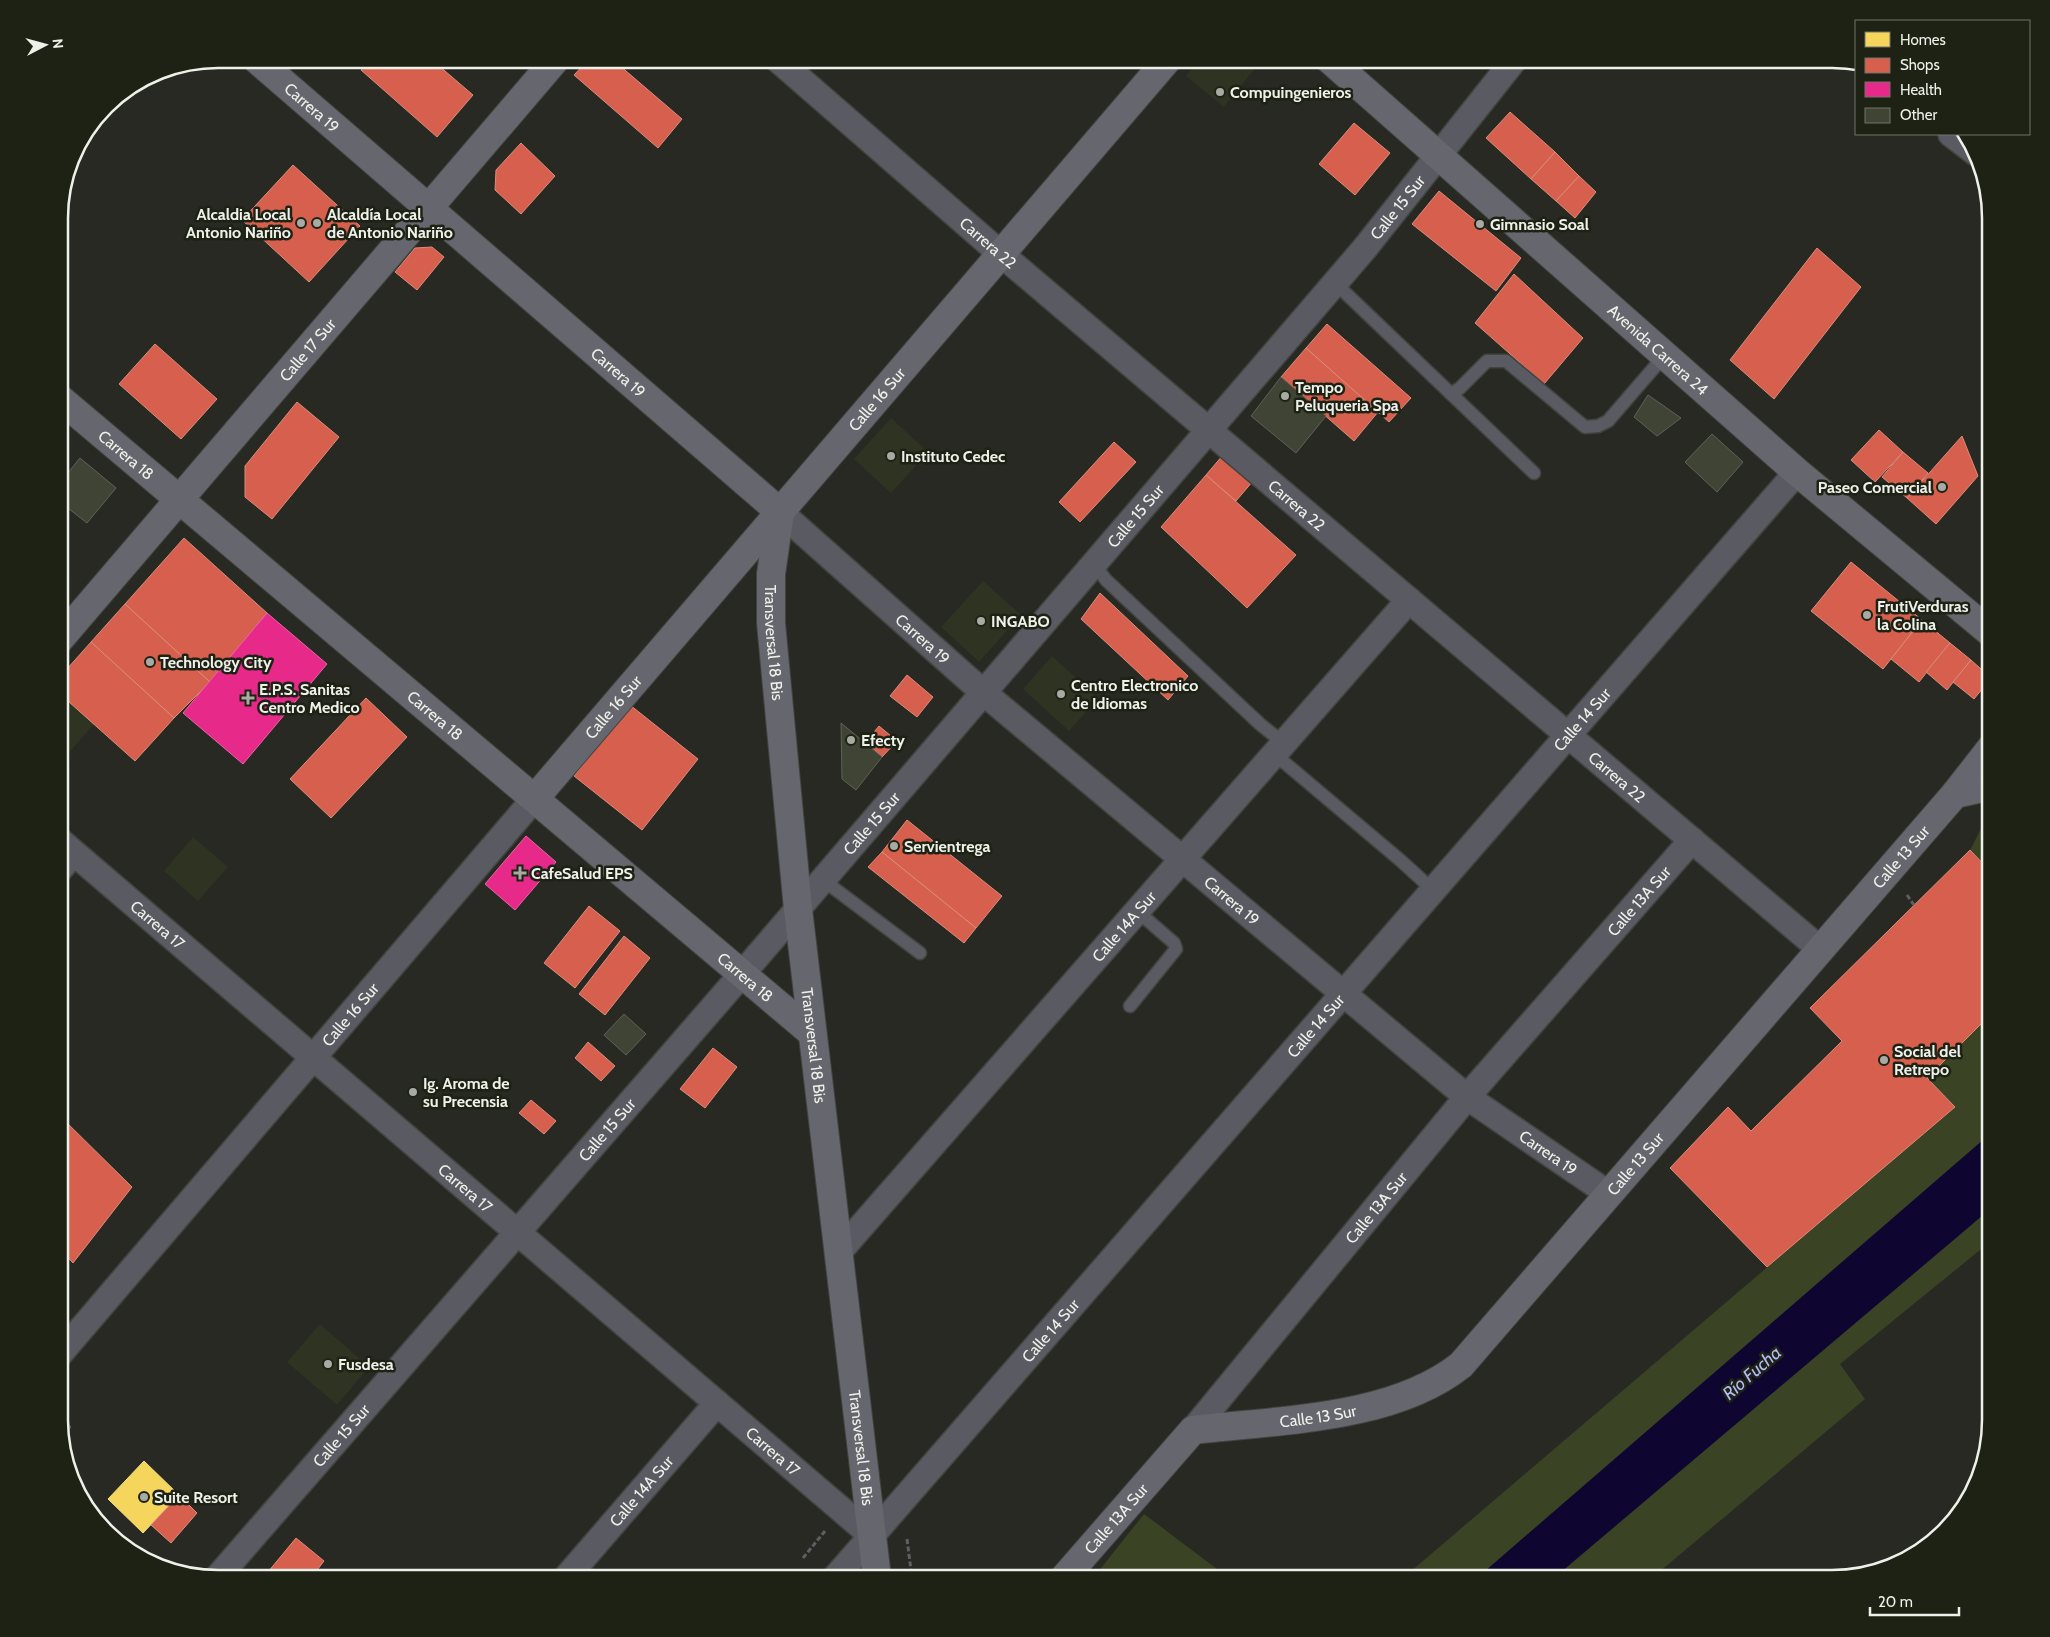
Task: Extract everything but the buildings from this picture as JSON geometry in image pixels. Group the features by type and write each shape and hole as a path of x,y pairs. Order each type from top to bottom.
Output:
{"main road":[{"name":"Carrera 19","path":"266,68 780,512"},
{"name":"Calle 17 Sur","path":"68,630 396,245 429,210 548,68"},
{"name":"Calle 16 Sur","path":"535,798 1160,68"},
{"name":"Avenida Carrera 24","path":"1339,68 1797,472 1982,626"},
{"name":"Carrera 18","path":"68,406 812,1033"},
{"name":"Transversal 18 Bis","path":"780,512 771,574 771,623 798,909 876,1570"},
{"name":"Calle 13 Sur","path":"1193,1430 1364,1409 1396,1400 1444,1378 1461,1365 1955,794 1982,760"},
{"path":"1955,794 1982,788"},
{"name":"Calle 13A Sur","path":"1071,1570 1193,1430"}],"street":[{"name":"Carrera 22","path":"787,68 1002,254 1820,949"},
{"name":"Calle 15 Sur","path":"224,1570 742,974 1210,430 1335,283 1508,68"},
{"name":"Calle 14 Sur","path":"842,1570 1797,472"},
{"name":"Carrera 19","path":"780,512 984,693 1467,1097 1609,1194"},
{"name":"Calle 14A Sur","path":"838,1253 1410,600"},
{"name":"Calle 16 Sur","path":"68,1345 535,798"},
{"name":"Calle 13A Sur","path":"1193,1430 1467,1097 1692,840"},
{"name":"Carrera 17","path":"68,848 871,1535"},
{"name":"Calle 14A Sur","path":"573,1570 717,1403"}],"lane":[{"path":"1335,283 1534,473"},
{"path":"1451,394 1460,388 1486,361 1506,361 1585,427 1598,426 1608,421 1665,355"},
{"path":"1094,564 1106,580 1254,718 1279,749 1432,890"},
{"path":"68,870 79,857"},
{"path":"823,880 920,953"},
{"path":"1130,1006 1176,949 1174,943 1137,911"}],"path":[{"path":"803,1558 826,1532 819,1526"},
{"path":"906,1535 911,1570"}],"shaded area":[{"name":"Compuingenieros","path":"1193,68 1255,68 1224,107 1186,76"},
{"name":"Instituto Cedec","path":"891,418 928,452 891,493 854,459"},
{"name":"INGABO","path":"983,581 1021,615 979,662 941,627"},
{"name":"Centro Electronico de Idiomas","path":"1052,656 1098,698 1069,731 1023,689"},
{"path":"68,701 94,724 68,754"},
{"path":"193,837 228,867 198,901 164,871"},
{"name":"Fusdesa","path":"320,1324 369,1367 337,1405 287,1362"}],"green space":[{"path":"1982,827 1982,863 1970,850"},
{"path":"1982,1023 1982,1248 1840,1364 1865,1399 1662,1570 1412,1570 1955,1107 1927,1078"},
{"path":"1144,1514 1218,1570 1099,1570"}],"water":[{"name":"Río Fucha","path":"1982,1141 1982,1216 1563,1570 1486,1570"}],"place":[{"name":"Compuingenieros","path":"1220,92"},
{"name":"Alcaldia Local Antonio Nariño","path":"301,223"},
{"name":"Alcaldía Local de Antonio Nariño","path":"317,223"},
{"name":"Gimnasio Soal","path":"1480,224"},
{"name":"Tempo Peluqueria Spa","path":"1285,396"},
{"name":"Instituto Cedec","path":"891,456"},
{"name":"Paseo Comercial","path":"1942,487"},
{"name":"FrutiVerduras la Colina","path":"1867,615"},
{"name":"INGABO","path":"981,621"},
{"name":"Technology City","path":"150,662"},
{"name":"Centro Electronico de Idiomas","path":"1061,694"},
{"name":"E.P.S. Sanitas Centro Medico","path":"248,698"},
{"name":"Efecty","path":"851,740"},
{"name":"Servientrega","path":"894,846"},
{"name":"CafeSalud EPS","path":"520,873"},
{"name":"Social del Retrepo","path":"1884,1060"},
{"name":"Ig. Aroma de su Precensia","path":"413,1092"},
{"name":"Fusdesa","path":"328,1364"},
{"name":"Suite Resort","path":"144,1497"}]}
